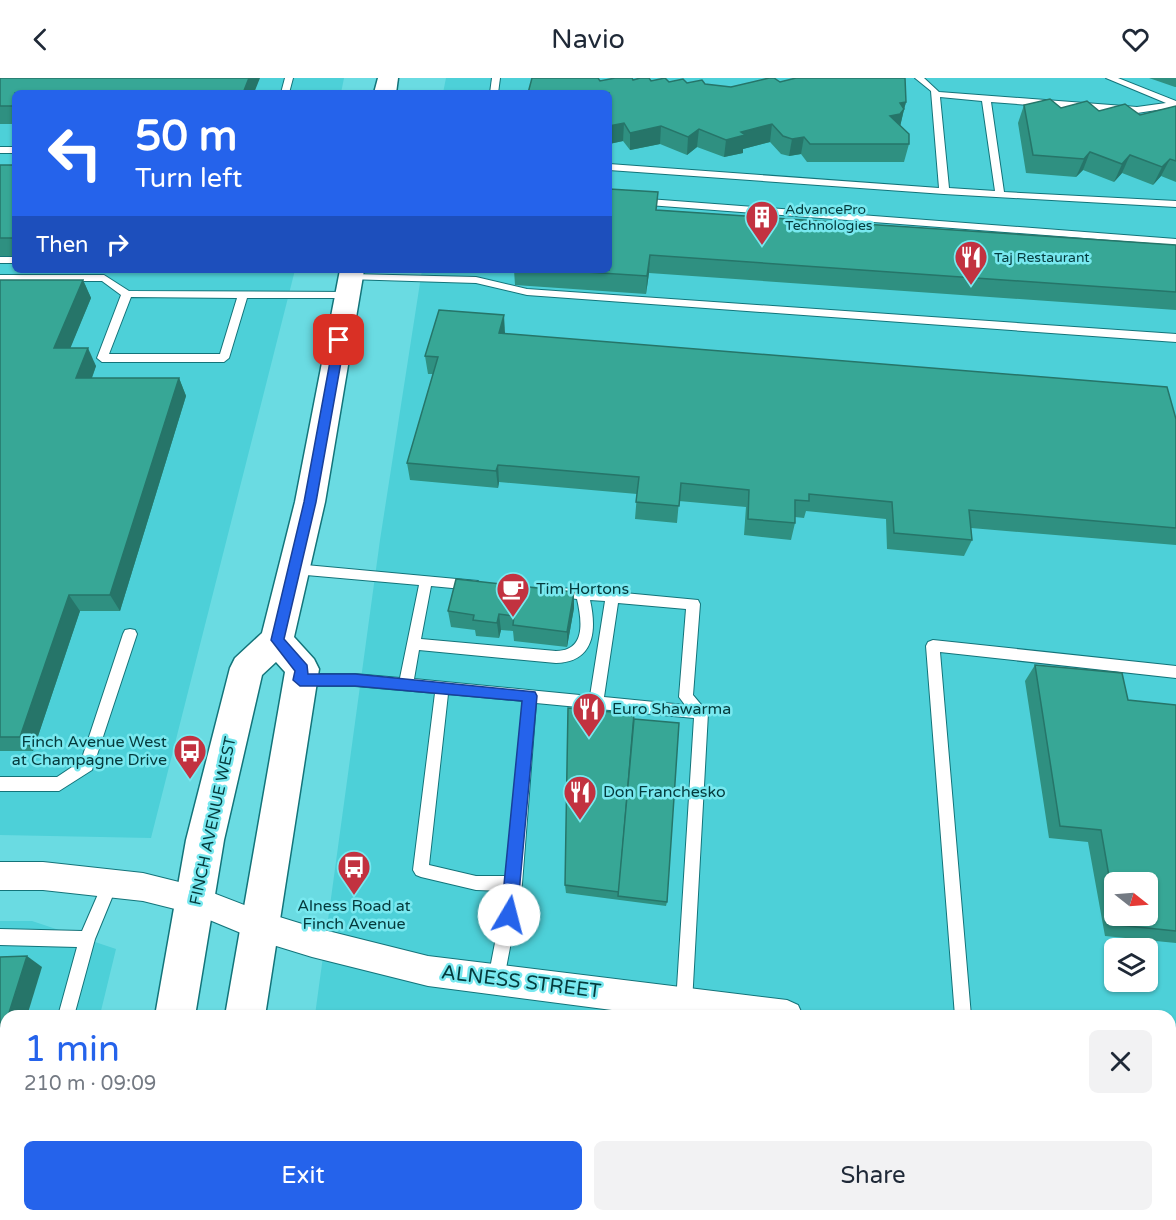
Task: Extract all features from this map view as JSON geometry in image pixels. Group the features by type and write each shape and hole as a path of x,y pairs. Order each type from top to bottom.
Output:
{"main road":[{"path":"246,1010 261,926 269,856 302,669 277,640 310,502 350,281"},
{"name":"FINCH AVENUE WEST","path":"176,1010 205,840 247,668 277,640"}],"street":[{"name":"ALNESS STREET","path":"0,876 44,876 143,886 195,900 261,926 312,942 428,970 743,1010"}],"lane":[{"path":"919,78 935,90 936,94 944,191"},
{"path":"1110,78 1176,104"},
{"path":"936,94 1137,110 1176,104"},
{"path":"986,99 1000,194"},
{"path":"612,167 944,191 1176,204"},
{"path":"612,199 1176,242"},
{"path":"0,278 104,278 127,294 243,294 350,281 477,275 527,292 1176,338"},
{"path":"127,294 102,358 224,358 243,294"},
{"path":"295,569 492,586"},
{"path":"406,684 426,580"},
{"path":"548,591 693,604 686,697 701,713 684,1002"},
{"path":"413,644 555,657 572,656 581,648 586,631 586,606 582,594"},
{"path":"596,703 612,597"},
{"path":"0,784 59,784 87,765 130,634"},
{"path":"963,1010 933,646 1176,672"},
{"path":"300,680 355,680 406,684 701,713"},
{"path":"442,688 421,870 476,883 514,884"},
{"path":"496,979 514,884 530,696"},
{"path":"68,1010 87,939 110,883"},
{"path":"0,938 87,939"}],"shaded area":[{"path":"0,78 344,78 342,90 12,90 12,273 294,273 151,838 0,835"},
{"path":"446,78 1176,78 1176,1010 316,1010 380,540 422,273 612,273 612,90 444,90"},
{"path":"0,921 32,921 116,949 101,1010 0,1010"}],"building":[{"path":"0,78 249,78 244,90 12,90 12,106 0,106"},
{"path":"532,78 598,78 600,81 615,78 632,78 633,80 649,78 651,81 665,78 669,82 683,79 687,83 702,80 705,84 731,87 769,78 780,82 796,78 905,78 906,102 900,103 904,109 900,114 890,116 909,134 909,144 810,144 804,137 792,139 783,136 772,124 741,132 745,135 726,140 699,129 688,137 661,126 630,133 624,123 612,125 612,90 529,90"},
{"path":"1050,99 1061,108 1087,101 1099,111 1125,104 1140,115 1176,106 1176,161 1170,159 1162,167 1130,155 1122,164 1090,152 1084,159 1033,155 1024,105"},
{"path":"0,165 12,165 12,238 0,238"},
{"path":"612,189 658,192 656,210 1176,245 1176,292 650,255 647,276 601,273 612,273"},
{"path":"0,280 83,280 54,348 88,348 76,378 179,378 110,595 69,595 20,737 0,737"},
{"path":"439,310 504,315 499,333 1167,387 1176,419 1176,528 969,510 972,540 894,533 892,502 809,494 809,501 795,500 795,523 748,519 749,490 681,483 679,506 636,502 639,477 498,465 496,471 407,463 438,357 425,356"},
{"path":"456,579 574,592 567,632 513,625 514,616 499,614 497,623 473,620 474,615 448,611"},
{"path":"1035,665 1122,673 1128,700 1176,705 1176,931 1128,926 1158,926 1158,872 1108,872 1101,830 1060,826"},
{"path":"568,708 634,714 619,892 565,885"},
{"path":"634,719 679,723 667,902 618,896"},
{"path":"27,956 10,1010 0,1010 0,957"}],"place":[{"name":"AdvancePro Technologies","path":"762,246"},
{"name":"Taj Restaurant","path":"971,286"},
{"name":"Tim Hortons","path":"513,618"},
{"name":"Euro Shawarma","path":"589,738"},
{"name":"Finch Avenue West at Champagne Drive","path":"190,780"},
{"name":"Don Franchesko","path":"580,821"},
{"name":"Alness Road at Finch Avenue","path":"354,896"}],"route":[{"path":"339,340 310,502 277,640 302,669 300,680 355,680 530,696 514,884 509,915"}]}
